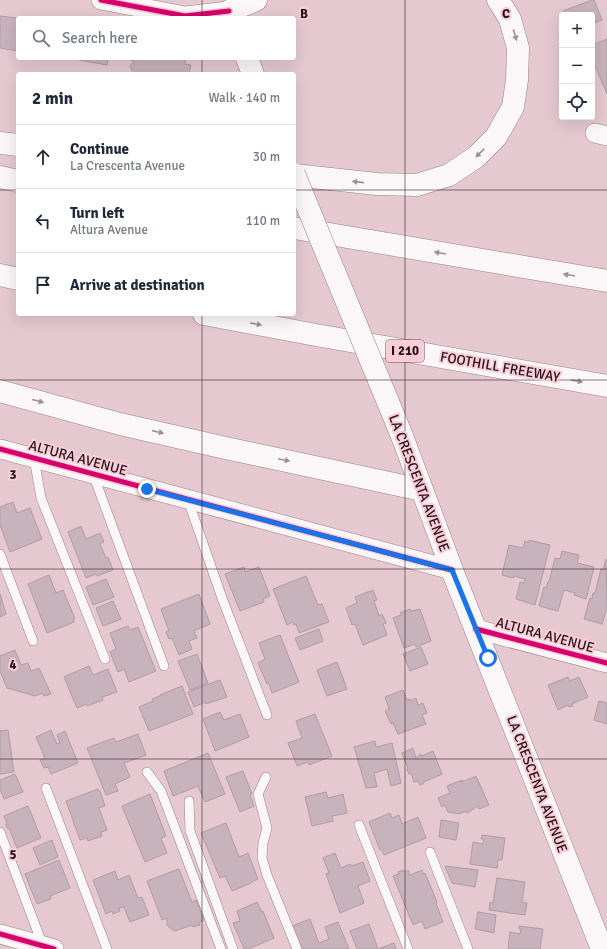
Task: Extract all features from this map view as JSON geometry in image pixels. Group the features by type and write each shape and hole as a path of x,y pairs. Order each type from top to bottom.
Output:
{"main road":[{"path":"228,10 256,0"},
{"path":"296,174 377,184 417,185 449,175 476,157 496,137 513,107 517,80 518,48 510,19 498,0"},
{"path":"248,60 252,72"},
{"path":"0,143 16,144"},
{"path":"0,177 16,180"},
{"name":"LA CRESCENTA AVENUE","path":"296,179 402,436 452,570 602,949"},
{"path":"296,228 607,281"},
{"path":"0,275 16,279"},
{"name":"FOOTHILL FREEWAY","path":"215,316 607,386"},
{"path":"0,391 135,427 422,490"}],"street":[{"path":"101,0 185,16 228,10"},
{"name":"ALTURA AVENUE","path":"0,449 452,570"},
{"name":"ALTURA AVENUE","path":"476,629 607,663"},
{"path":"0,934 49,947"}],"lane":[{"path":"34,458 41,498 105,659"},
{"path":"93,474 164,666"},
{"path":"188,500 222,598 267,715"},
{"path":"0,554 33,641"},
{"path":"147,772 161,791 221,949"},
{"path":"266,777 258,794 267,828 263,843 262,858 267,875 296,949"},
{"path":"46,788 107,949"},
{"path":"189,801 190,831 233,949"},
{"path":"359,825 408,949"},
{"path":"0,832 49,947"},
{"path":"430,852 468,949"}],"building":[{"path":"594,0 602,20 595,23 595,12 563,11"},
{"path":"0,16 16,18 16,51 0,48"},
{"path":"607,39 607,94 595,68 595,44"},
{"path":"79,60 108,60 107,65"},
{"path":"131,60 186,60 185,64 191,65 189,72 133,72 130,66 134,61"},
{"path":"13,502 17,513 30,508 42,539 10,552 0,525 0,507"},
{"path":"81,526 86,539 100,533 104,542 100,544 106,558 108,557 113,570 97,576 96,574 86,578 68,532"},
{"path":"529,540 550,545 535,605 516,599 520,582 524,583 525,579 502,575 509,545 523,548 525,541 529,543"},
{"path":"562,551 579,555 577,563 594,567 586,599 574,595 575,593 564,590 558,611 539,606 544,587 546,588 549,582 555,558 560,559"},
{"path":"606,559 607,607 602,624 584,619 590,598 592,599 593,593 595,593 601,569 603,570"},
{"path":"244,567 245,572 259,567 270,596 263,599 264,602 240,611 225,574"},
{"path":"49,575 56,593 63,590 75,619 73,620 74,622 47,633 28,584"},
{"path":"306,576 318,605 322,604 329,622 299,633 296,624 294,625 293,622 287,625 273,589"},
{"path":"106,579 114,597 93,605 86,587"},
{"path":"373,590 377,600 374,601 379,616 382,614 386,623 383,624 387,635 363,645 355,624 352,625 346,608 357,603 355,597"},
{"path":"0,594 6,614 0,617"},
{"path":"199,594 210,624 194,631 197,638 189,641 192,649 179,655 172,638 169,639 166,632 169,631 161,609"},
{"path":"113,601 121,619 103,626 96,608"},
{"path":"410,609 411,611 420,609 431,641 416,647 415,644 404,648 393,618"},
{"path":"128,626 130,630 138,627 156,671 129,682 124,669 118,672 110,652 116,649 110,633"},
{"path":"319,629 323,641 300,650 295,638"},
{"path":"280,635 299,682 272,693 258,663 265,659 259,643"},
{"path":"421,647 428,664 410,671 403,654"},
{"path":"15,650 21,665 28,663 31,671 39,668 51,694 44,696 43,693 35,696 7,688 0,671 0,656"},
{"path":"197,654 208,683 190,690 178,661"},
{"path":"337,662 347,689 327,696 317,670"},
{"path":"89,666 93,675 108,669 117,692 102,697 103,700 77,708 64,677"},
{"path":"568,677 570,681 579,677 588,697 572,704 573,706 569,707 568,705 558,710 548,685"},
{"path":"220,680 227,697 206,704 205,702 194,707 188,692"},
{"path":"182,686 193,714 149,731 139,707 153,701 152,699 160,695"},
{"path":"403,690 407,700 410,699 410,701 416,698 418,705 423,703 427,713 422,715 426,724 398,734 385,711 389,709 385,697"},
{"path":"599,701 607,703 607,724 594,720"},
{"path":"220,712 224,720 240,714 249,737 215,751 203,719"},
{"path":"315,714 332,756 309,765 308,762 297,766 288,743 302,738 296,721"},
{"path":"8,730 14,772 0,774 0,731"},
{"path":"51,730 57,744 60,743 57,735 65,731 78,763 51,774 48,767 44,768 40,760 45,758 36,737"},
{"path":"138,734 146,755 124,763 130,777 115,784 118,791 106,795 87,748 114,738 116,742"},
{"path":"375,741 376,747 392,743 401,783 391,786 387,769 374,773 377,787 366,788 354,747"},
{"path":"413,748 416,758 421,754 422,756 433,751 442,774 420,785 418,781 414,782 411,773 409,774 402,753"},
{"path":"208,753 225,794 205,802 198,786 173,796 164,771"},
{"path":"243,771 252,794 250,795 254,806 240,812 226,777"},
{"path":"15,774 23,792 4,799 0,789 0,780"},
{"path":"476,776 489,805 479,809 478,806 467,813 466,811 459,814 448,812 445,805 442,807 438,798 450,793 447,786"},
{"path":"98,789 105,806 99,808 107,830 101,832 102,836 88,841 87,838 80,840 66,801"},
{"path":"326,792 328,798 343,794 347,813 332,816 333,821 312,826 305,797"},
{"path":"150,794 166,836 161,838 167,853 145,862 122,806"},
{"path":"28,806 41,838 17,848 9,828 7,828 7,823 4,816"},
{"path":"390,813 392,818 399,815 402,824 418,817 426,838 384,855 382,850 380,850 369,822"},
{"path":"441,820 459,823 456,840 439,837"},
{"path":"226,823 239,857 248,853 258,879 232,891 225,876 220,878 201,833"},
{"path":"482,835 505,838 502,860 498,860 497,868 470,864 473,842 483,844 484,839 481,839"},
{"path":"52,840 58,857 40,865 33,848"},
{"path":"335,853 341,868 350,864 351,866 363,862 370,881 358,886 364,903 340,913 326,874 329,873 323,858"},
{"path":"59,860 70,888 50,896 51,899 37,904 25,874"},
{"path":"445,866 478,870 475,887 452,883"},
{"path":"179,869 192,902 196,900 204,920 199,923 200,925 193,927 192,925 175,931 167,925 167,918 162,920 147,881"},
{"path":"403,870 404,872 408,870 410,875 422,870 423,874 425,873 437,902 436,903 443,922 425,929 422,921 413,925 393,876 399,874 398,872"},
{"path":"115,871 118,880 129,875 138,898 142,897 149,915 130,922 124,907 119,908 120,911 113,914 112,911 106,914 93,880"},
{"path":"497,878 525,882 522,902 527,903 525,915 489,910 490,902 493,903"},
{"path":"257,902 262,912 263,911 274,938 249,949 244,949 233,923 240,921 237,911"},
{"path":"478,912 496,915 494,933 475,929"},
{"path":"310,919 319,943 329,939 325,927 338,922 349,949 302,949 292,926"},
{"path":"369,924 378,949 357,949 350,931"},
{"path":"519,926 543,929 540,949 508,949 510,932 520,934 521,929 519,929"},
{"path":"394,943 396,949 378,949"}],"cycle path":[{"path":"101,0 185,16 229,11"},
{"path":"0,449 452,570"},
{"path":"476,629 607,663"},
{"path":"0,934 54,949"}],"route":[{"path":"147,489 452,570 488,658"}]}
